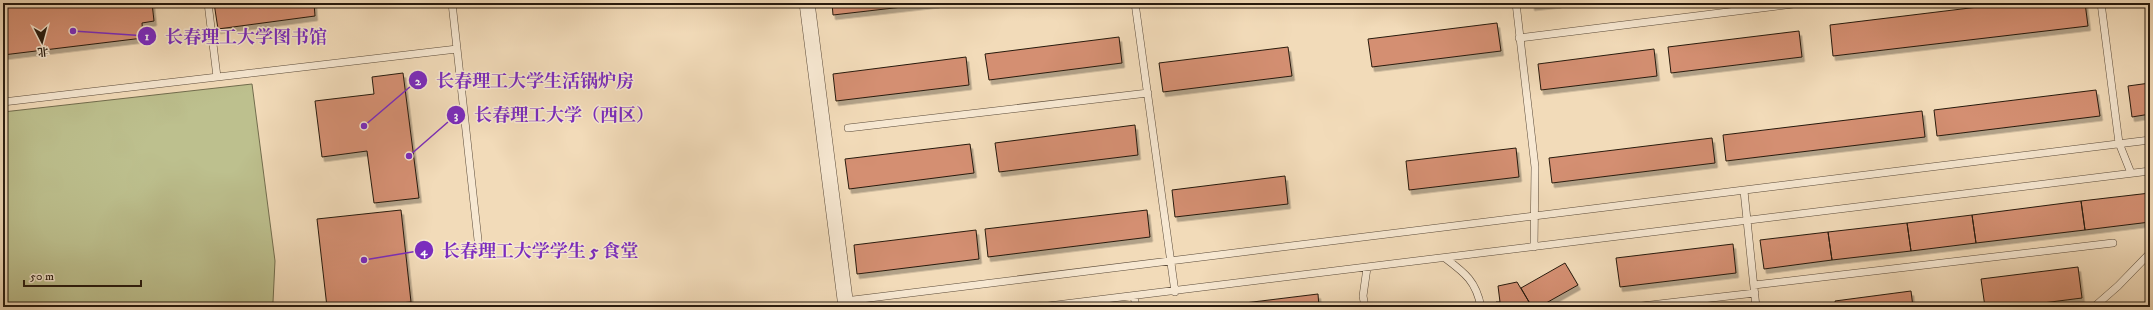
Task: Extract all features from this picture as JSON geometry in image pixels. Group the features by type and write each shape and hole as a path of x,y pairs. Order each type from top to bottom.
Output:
{"street":[{"path":"807,3 845,304"}],"lane":[{"path":"208,3 217,77"},
{"path":"452,3 479,250"},
{"path":"1135,3 1175,292"},
{"path":"1516,3 1535,167 1536,217 1534,247"},
{"path":"1519,38 1801,3"},
{"path":"2101,3 2119,143 2131,173"},
{"path":"3,102 457,49"},
{"path":"848,128 1148,93"},
{"path":"845,304 2150,140"},
{"path":"1040,307 1175,292 2150,171"},
{"path":"1744,191 1756,307"},
{"path":"1754,285 2113,243"},
{"path":"2094,307 2118,286 2150,253"},
{"path":"1445,258 1468,276 1478,292 1481,307"},
{"path":"1365,307 1363,296 1367,268"},
{"path":"1633,307 1755,293"},
{"path":"1134,296 1136,307"}],"green space":[{"path":"252,84 275,261 273,302 266,307 3,307 3,112"}],"building":[{"path":"3,3 152,3 154,21 142,23 143,38 3,55"},
{"path":"214,3 314,3 315,16 218,29"},
{"path":"832,3 937,3 833,15"},
{"path":"1532,3 1559,3 1532,6"},
{"path":"2011,3 2085,3 2088,26 1833,56 1830,25"},
{"path":"1497,23 1501,51 1372,67 1368,39"},
{"path":"1799,31 1802,57 1671,73 1668,47"},
{"path":"1119,37 1122,63 989,80 985,54"},
{"path":"1288,47 1292,76 1163,92 1159,63"},
{"path":"1654,49 1657,76 1541,90 1538,64"},
{"path":"966,57 969,85 836,101 833,74"},
{"path":"403,73 419,198 374,203 367,151 322,157 315,101 374,94 372,77"},
{"path":"2150,83 2150,114 2132,117 2128,86"},
{"path":"2096,90 2100,116 1937,136 1934,110"},
{"path":"1922,111 1925,137 1726,161 1723,135"},
{"path":"1135,125 1138,155 999,172 995,143"},
{"path":"1712,138 1715,163 1552,183 1549,158"},
{"path":"970,144 974,173 849,189 845,159"},
{"path":"1516,148 1519,177 1409,190 1406,161"},
{"path":"1285,176 1288,204 1175,217 1172,190"},
{"path":"2150,193 2150,222 2085,230 2081,201"},
{"path":"2081,201 2085,230 1976,243 1972,215"},
{"path":"401,210 411,302 400,303 400,307 327,307 317,219"},
{"path":"1147,210 1150,237 988,257 985,229"},
{"path":"1972,215 1976,243 1911,251 1907,223"},
{"path":"1907,223 1911,251 1832,260 1828,232"},
{"path":"976,230 979,259 857,274 854,245"},
{"path":"1828,232 1832,260 1764,269 1760,240"},
{"path":"1733,244 1736,273 1620,287 1616,258"},
{"path":"1565,263 1578,285 1539,307 1532,307 1521,288"},
{"path":"2078,267 2082,298 2011,307 1985,307 1981,279"},
{"path":"1517,282 1532,307 1497,307 1496,302 1500,302 1498,286"},
{"path":"1911,291 1913,307 1836,307 1835,301"},
{"path":"1318,294 1319,307 1212,307"}],"place":[{"name":"长春理工大学图书馆","path":"73,31"},
{"name":"长春理工大学生活锅炉房","path":"364,126"},
{"name":"长春理工大学（西区）","path":"409,156"},
{"name":"长春理工大学学生 5 食堂","path":"364,260"}]}
